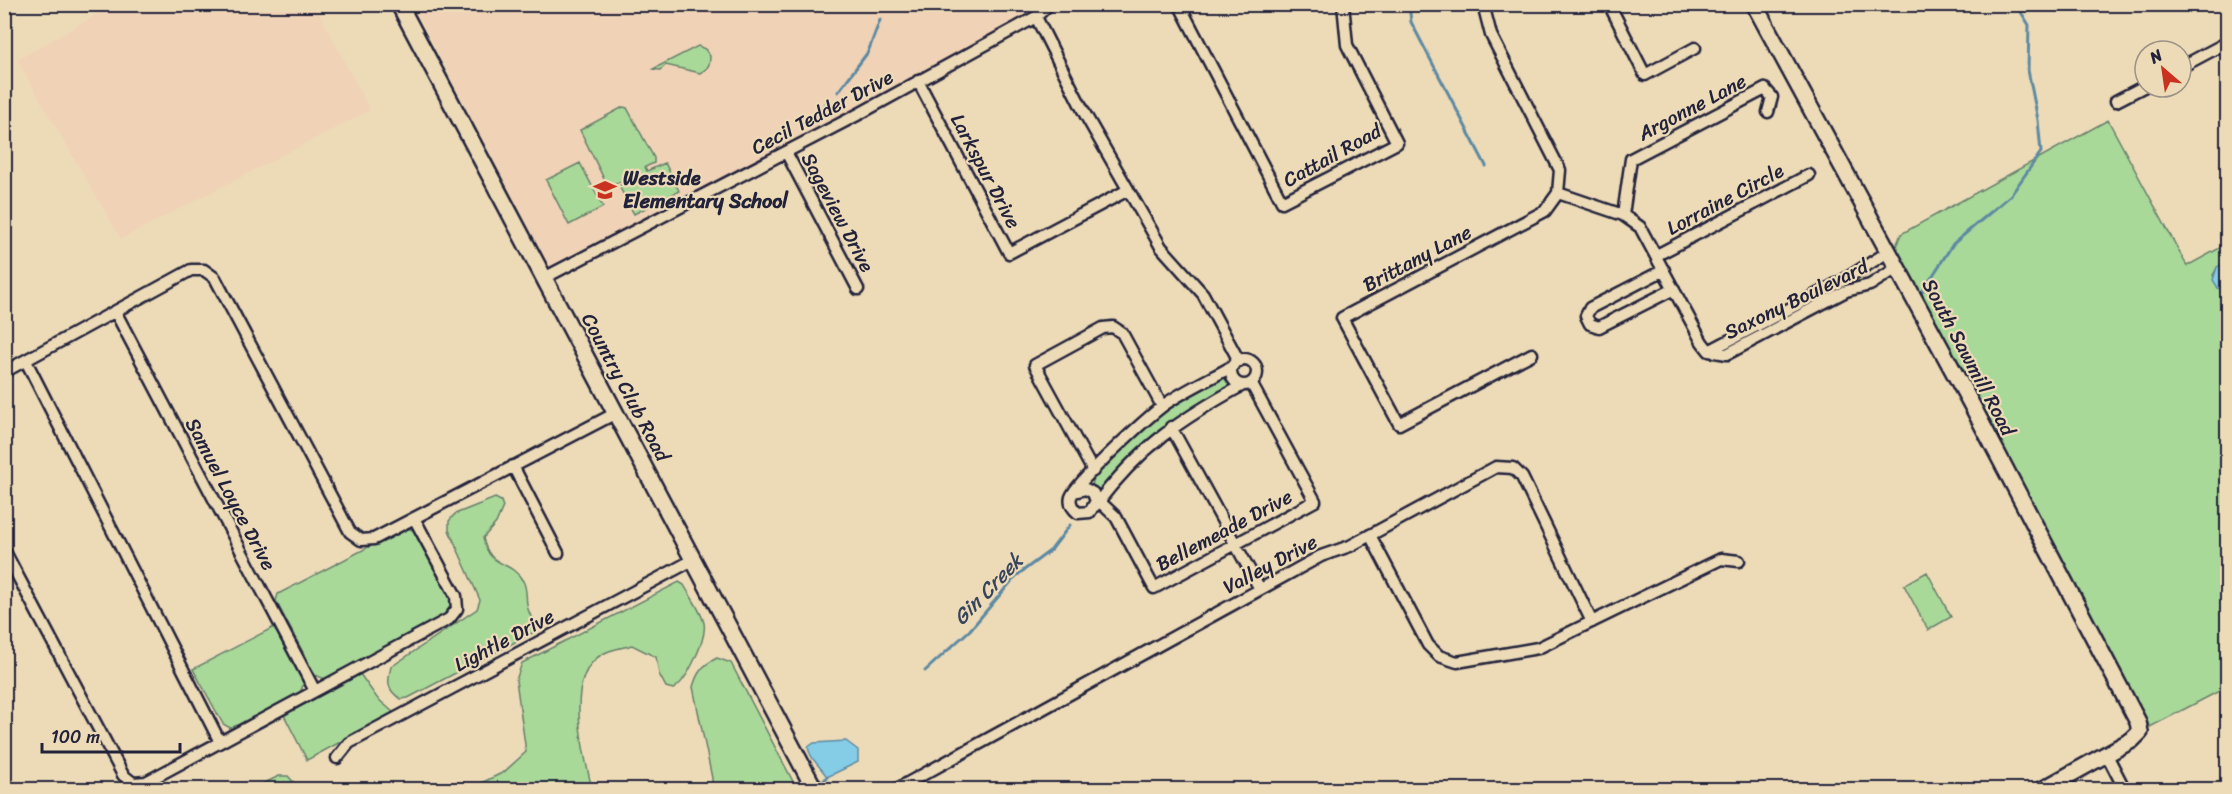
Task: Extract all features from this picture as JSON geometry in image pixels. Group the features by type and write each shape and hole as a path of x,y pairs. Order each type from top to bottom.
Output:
{"street":[{"name":"Country Club Road","path":"399,4 815,789"},
{"name":"Cecil Tedder Drive","path":"544,278 918,81 1036,16 1049,4"},
{"name":"Cattail Road","path":"1179,5 1282,202 1397,143 1347,45 1343,4"},
{"path":"1483,4 1491,35 1560,170 1558,193"},
{"path":"1609,4 1645,75 1695,48"},
{"name":"South Sawmill Road","path":"1754,4 2134,712 2140,732 2106,755"},
{"path":"1036,16 1086,116 1163,251 1203,294 1236,364 1233,378 1247,384"},
{"path":"2193,60 2228,42"},
{"name":"Larkspur Drive","path":"918,81 1009,253 1128,189"},
{"name":"Argonne Lane","path":"1623,215 1631,159 1765,89 1772,97 1768,112"},
{"path":"2116,101 2133,92"},
{"name":"Sageview Drive","path":"786,152 858,289"},
{"name":"Lorraine Circle","path":"1657,255 1809,175"},
{"name":"Saxony Boulevard","path":"1558,193 1623,215 1640,227 1657,255 1701,342 1709,351 1727,354 1846,291 1870,285 1897,268"},
{"name":"Brittany Lane","path":"1532,354 1399,424 1342,318 1545,211 1558,193"},
{"name":"Saxony Boulevard","path":"1709,351 1842,281 1888,252"},
{"path":"4,372 116,313 190,270 204,270 215,278 350,532 362,540 374,539 616,413"},
{"path":"1664,270 1590,308 1586,316 1590,324 1599,327 1674,289"},
{"name":"Samuel Loyce Drive","path":"116,313 315,691"},
{"path":"1094,471 1035,365 1103,328 1113,327 1122,333 1162,406"},
{"path":"1247,360 1254,364 1257,372 1247,384 1172,427 1137,456 1096,505 1083,514 1075,511 1071,500 1074,492 1162,406 1247,360"},
{"path":"26,361 220,742"},
{"name":"Bellemeade Drive","path":"1096,505 1116,517 1154,588 1315,501 1247,384"},
{"path":"1172,427 1260,589"},
{"path":"513,466 558,553"},
{"name":"Valley Drive","path":"895,789 1321,556 1370,535 1496,467 1513,468 1522,477 1592,622"},
{"path":"1074,492 1086,489 1094,493 1096,505"},
{"path":"4,550 123,775 133,783 146,782 448,620 457,609 456,596 414,518"},
{"path":"1370,535 1428,645 1439,656 1457,662 1538,648 1721,559 1739,561"},
{"name":"Lightle Drive","path":"337,759 349,743 693,560"},
{"path":"2042,789 2106,755 2125,789"}],"shaded area":[{"path":"115,4 315,5 370,110 121,239 17,60"},
{"name":"Westside Elementary School","path":"413,5 1040,5 1015,22 850,113 550,268"}],"green space":[{"path":"698,46 705,49 710,56 708,66 700,73 666,65 660,70 653,69"},
{"path":"623,107 627,108 654,158 654,163 645,167 647,171 665,163 679,191 634,214 619,186 633,179 632,176 611,186 607,185 580,130"},
{"path":"2108,120 2187,266 2227,244 2227,262 2217,268 2213,275 2218,288 2228,293 2227,687 2150,727 1894,251 1901,234"},
{"path":"580,163 603,207 569,225 546,180"},
{"path":"1226,376 1231,385 1229,388 1175,419 1144,445 1101,489 1094,489 1092,485 1094,478 1135,435 1167,408"},
{"path":"495,498 501,501 503,507 496,523 483,538 486,548 495,560 512,569 523,581 528,609 536,631 408,698 401,699 393,693 389,685 391,667 477,609 480,600 449,530 449,521 455,514"},
{"path":"405,528 413,530 450,598 450,607 446,614 325,679 315,675 276,601 278,594"},
{"path":"1927,572 1951,617 1928,630 1904,585"},
{"path":"679,582 684,585 698,608 703,618 704,630 695,659 678,685 673,689 666,687 659,674 656,657 632,645 601,655 589,666 582,681 579,718 592,789 469,789 504,772 526,752 516,680 522,663"},
{"path":"276,626 305,680 300,693 232,729 223,724 193,669"},
{"path":"717,658 731,663 797,789 712,789 712,778 693,687 701,670"},
{"path":"360,674 377,698 394,713 307,760 284,715"},
{"path":"279,776 288,776 300,789 252,789"}],"water":[{"path":"2227,262 2227,293 2218,288 2213,280 2217,267"},
{"path":"846,741 858,750 858,762 827,777 811,756 808,747 814,743"}],"waterway":[{"path":"1409,4 1411,22 1486,166"},
{"path":"1919,297 1953,244 2011,195 2041,152 2038,120 2028,70 2029,25 2016,4"},
{"path":"838,92 868,52 880,20"},
{"path":"814,114 829,101"},
{"name":"Gin Creek","path":"925,671 970,630 1016,576 1051,550 1070,525"},
{"path":"820,785 827,777"}],"place":[{"name":"Westside Elementary School","path":"605,190"}]}
